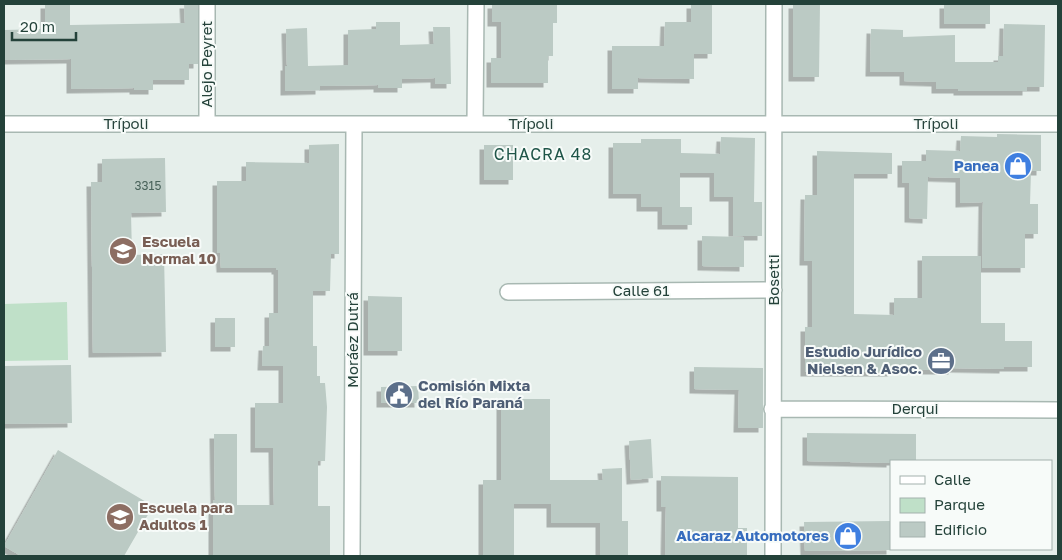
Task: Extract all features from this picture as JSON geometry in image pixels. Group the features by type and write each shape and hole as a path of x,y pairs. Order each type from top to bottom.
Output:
{"street":[{"name":"Alejo Peyret","path":"207,4 207,124"},
{"path":"475,124 476,4"},
{"name":"Bosetti","path":"773,556 774,4"},
{"name":"Trípoli","path":"4,124 1058,124"},
{"name":"Moráez Dutrá","path":"352,556 354,124"},
{"name":"Calle 61","path":"508,292 774,290"},
{"name":"Derqui","path":"772,409 1058,410"}],"green space":[{"path":"67,302 68,360 4,361 4,304"}],"building":[{"path":"45,4 70,4 70,25 185,23 184,4 198,4 198,64 189,64 189,80 153,80 153,90 134,90 134,88 71,89 71,59 4,60 4,30 45,29"},
{"path":"492,4 557,4 557,23 553,23 553,56 548,56 548,83 491,83 491,58 501,58 501,22 492,22"},
{"path":"691,4 712,4 712,54 694,54 694,79 638,78 638,89 612,89 612,46 664,46 665,22 691,22"},
{"path":"793,4 820,4 819,77 793,77"},
{"path":"944,4 990,4 990,24 944,24"},
{"path":"376,22 400,22 400,45 434,44 433,27 450,27 451,84 435,84 435,78 402,79 402,88 378,88 378,85 320,86 320,90 285,91 285,66 287,66 286,29 307,28 308,66 348,65 348,30 376,29"},
{"path":"1004,24 1045,25 1044,87 1027,87 1027,91 958,91 958,89 936,89 936,82 904,81 904,72 870,72 871,29 903,30 903,37 955,35 955,62 998,62 998,56 1003,56"},
{"path":"997,134 1041,135 1041,171 1031,171 1030,204 1038,204 1038,234 1025,234 1025,268 982,268 983,202 960,203 960,178 928,177 927,219 909,218 909,183 902,183 902,161 926,161 926,150 960,151 961,136 997,137"},
{"path":"721,137 755,138 754,202 762,202 762,236 733,236 733,197 714,197 714,173 680,173 680,207 692,207 692,225 662,225 662,207 641,207 641,194 613,194 613,143 641,143 641,139 681,139 681,153 720,154"},
{"path":"339,144 339,254 331,254 330,291 313,291 313,346 317,346 317,376 320,376 320,383 325,383 327,407 325,461 318,461 318,506 330,506 330,556 213,556 213,501 215,500 214,434 237,434 237,505 274,505 273,448 255,448 255,403 283,403 283,366 262,366 263,346 269,346 269,313 278,313 278,270 276,268 221,268 220,253 217,253 217,181 246,181 246,162 309,163 309,145"},
{"path":"484,145 513,145 513,180 484,180"},
{"path":"817,151 892,153 892,174 854,174 854,314 894,315 894,298 922,298 922,256 981,256 981,323 1005,323 1005,341 1032,341 1032,367 893,370 892,372 805,372 805,327 812,327 812,261 804,261 805,195 817,195"},
{"path":"165,158 166,212 131,213 132,255 164,254 166,352 93,353 91,182 102,182 102,159"},
{"path":"702,236 744,237 744,267 702,266"},
{"path":"368,296 402,297 402,351 368,351"},
{"path":"215,318 235,318 235,347 215,347"},
{"path":"71,365 72,423 4,424 4,366"},
{"path":"694,367 763,368 763,428 738,428 739,390 694,389"},
{"name":"Comisión Mixta del Río Paraná","path":"418,386 419,403 381,403 381,387"},
{"path":"501,399 550,399 550,480 603,480 602,469 622,468 622,521 628,521 628,556 600,556 600,523 551,523 551,504 514,504 514,556 483,556 483,480 501,480"},
{"path":"807,433 916,434 916,460 890,460 890,463 807,461"},
{"path":"651,439 653,478 631,480 629,441"},
{"path":"58,450 153,506 124,556 21,556 4,546"},
{"path":"661,476 738,477 738,528 747,528 747,556 665,556 666,507 661,507"},
{"name":"Alcaraz Automotores","path":"890,521 891,550 805,551 804,522"}],"place":[{"name":"Panea","path":"1018,166"},
{"name":"Escuela Normal 10","path":"123,251"},
{"name":"Estudio Jurídico Nielsen & Asoc.","path":"941,361"},
{"name":"Comisión Mixta del Río Paraná","path":"399,395"},
{"name":"Escuela para Adultos 1","path":"120,517"},
{"name":"Alcaraz Automotores","path":"848,536"}],"district":[{"name":"CHACRA 48","path":"543,154"}]}
